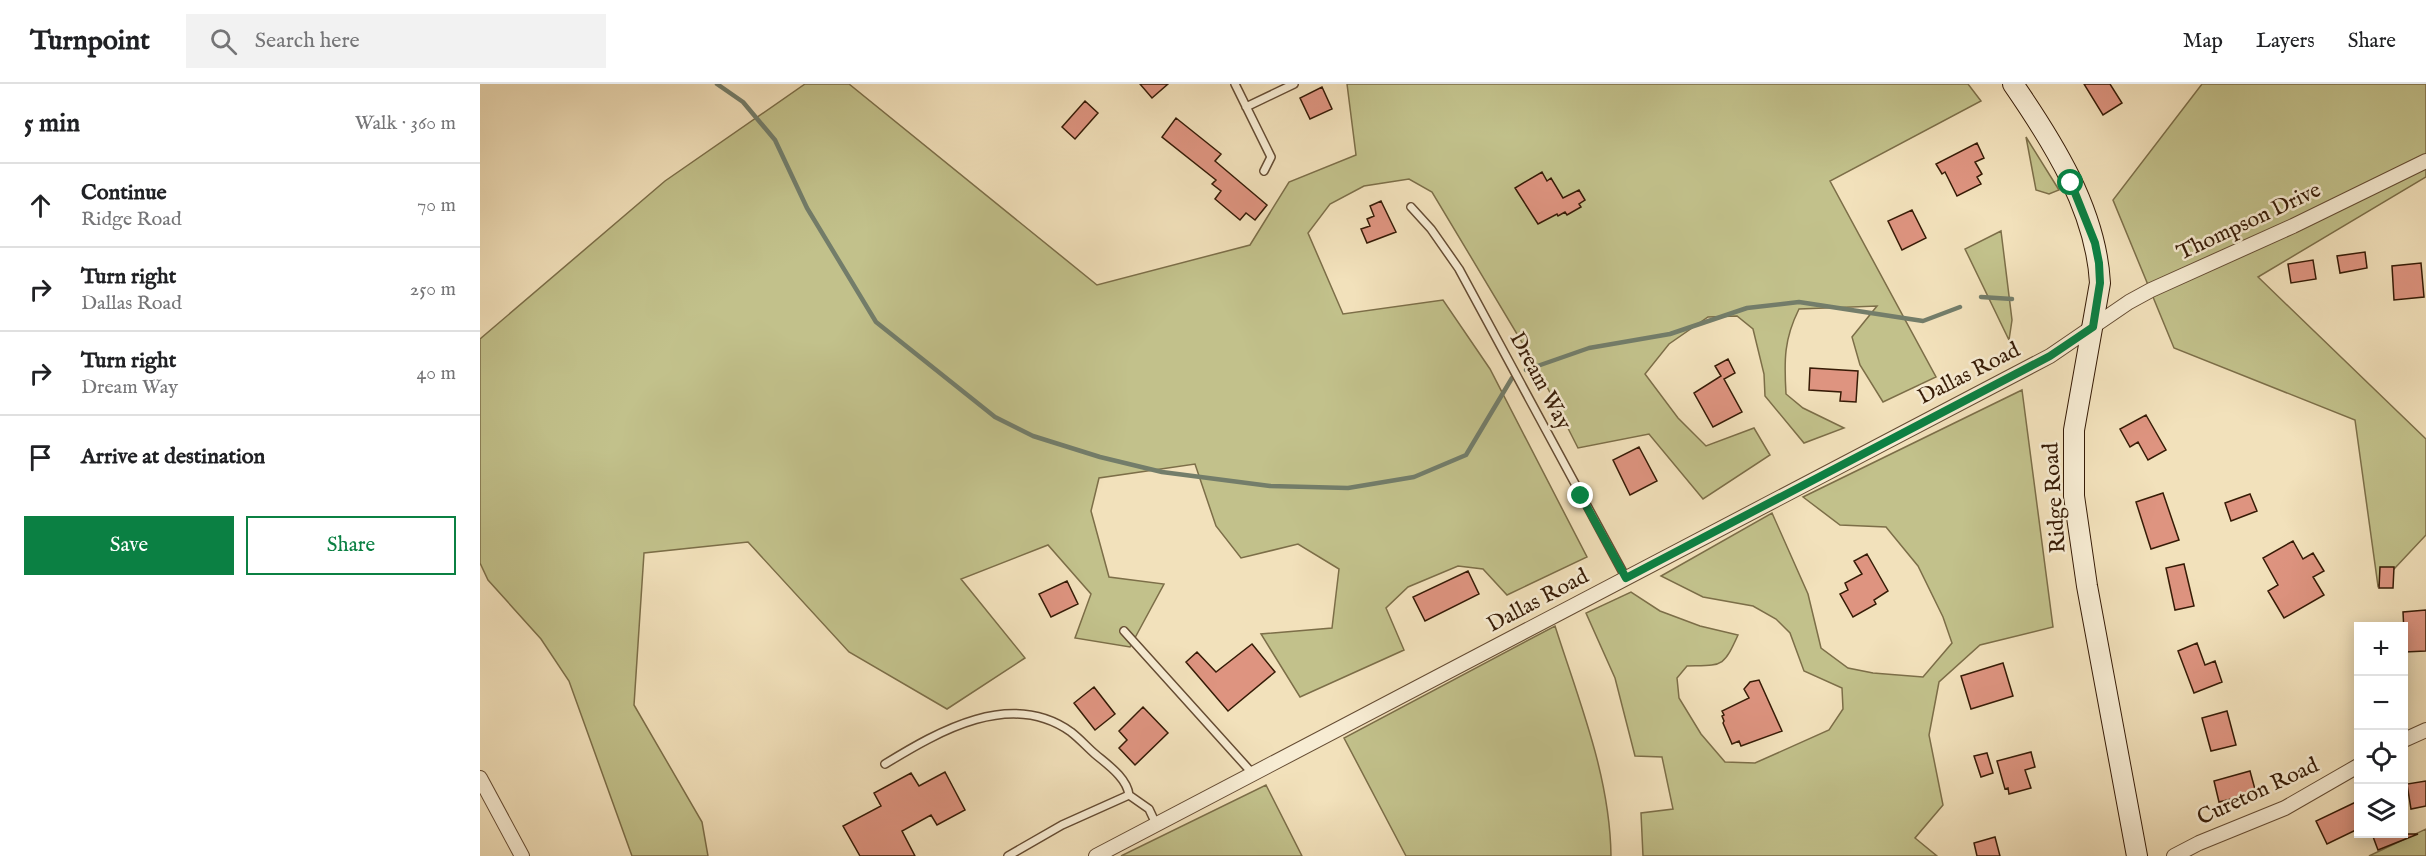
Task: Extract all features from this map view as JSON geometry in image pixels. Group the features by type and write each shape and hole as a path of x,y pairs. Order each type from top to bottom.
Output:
{"street":[{"name":"Ridge Road","path":"2013,84 2032,112 2066,174 2095,243 2100,283 2074,430 2074,496 2087,586 2109,692 2137,856"},
{"name":"Thompson Drive","path":"2093,327 2151,290 2293,226 2426,161"},
{"name":"Dallas Road","path":"1096,856 2050,356 2093,327"},
{"path":"2408,738 2426,730"},
{"name":"Cureton Road","path":"2174,856 2199,843 2285,808 2354,768"},
{"path":"480,778 522,856"}],"lane":[{"path":"1235,84 1271,157 1264,171"},
{"path":"1246,107 1294,84"},
{"name":"Dream Way","path":"1411,207 1431,229 1459,269 1626,578"},
{"path":"1124,631 1253,774"},
{"path":"885,764 934,734 962,723 996,716 1022,714 1044,718 1071,732 1115,772 1128,787 1129,795 1149,809 1156,825"},
{"path":"1008,856 1062,825 1129,795"}],"shaded area":[{"path":"805,84 849,84 1097,285 1250,245 1289,182 1356,155 1347,84 1968,84 1981,101 1830,181 1936,377 1883,402 1860,365 1852,337 1877,306 1799,309 1790,330 1786,350 1786,394 1803,408 1844,428 1804,443 1765,396 1764,374 1753,329 1737,316 1708,317 1669,344 1645,374 1678,418 1706,446 1754,428 1770,455 1703,499 1649,434 1578,448 1538,369 1432,192 1409,179 1364,186 1330,204 1308,233 1343,314 1443,300 1490,369 1587,557 1507,595 1483,569 1458,566 1408,587 1386,608 1404,650 1300,697 1261,634 1332,628 1339,569 1298,544 1241,558 1216,526 1195,464 1099,478 1091,511 1109,577 1164,584 1130,647 1075,638 1091,594 1048,545 961,579 1025,658 947,709 849,652 748,542 644,553 634,705 702,822 708,856 632,856 569,681 541,639 488,580 480,563 480,339 665,181"},
{"path":"2202,84 2426,84 2426,177 2258,277 2426,439 2426,535 2378,586 2355,420 2174,348 2113,200"},
{"path":"2026,137 2059,190 2049,194 2036,190"},
{"path":"2001,231 2012,320 2009,340 1965,249"},
{"path":"2022,390 2053,627 1980,645 1939,682 1929,735 1943,805 1915,838 1937,856 1643,856 1641,813 1673,809 1662,757 1635,756 1615,678 1586,613 1631,592 1660,611 1700,626 1738,635 1725,659 1715,664 1687,666 1677,678 1679,698 1701,734 1725,762 1755,763 1829,730 1843,709 1842,688 1804,671 1790,633 1776,619 1753,606 1703,597 1661,576 1772,513 1808,594 1821,648 1848,668 1873,673 1923,677 1952,643 1943,617 1918,566 1886,527 1840,525 1803,497"},
{"path":"1555,626 1592,739 1605,797 1611,856 1406,856 1344,738"},
{"path":"1266,785 1302,856 1121,856"},
{"path":"2426,829 2426,856 2369,856 2408,838"}],"building":[{"path":"1140,84 1168,84 1152,98"},
{"path":"2084,84 2110,84 2122,103 2103,115"},
{"path":"1322,87 1332,109 1310,119 1300,98"},
{"path":"1085,101 1098,113 1075,139 1062,127"},
{"path":"1176,118 1221,154 1215,161 1267,205 1255,220 1246,213 1240,220 1215,199 1221,191 1212,184 1216,180 1162,137"},
{"path":"1977,143 1984,158 1975,162 1982,174 1977,177 1981,184 1957,196 1945,172 1942,174 1936,164"},
{"path":"1542,172 1547,181 1551,178 1563,198 1579,190 1585,200 1579,204 1581,207 1567,215 1565,212 1558,216 1557,214 1538,224 1515,188"},
{"path":"1381,201 1396,232 1367,243 1361,229 1370,226 1367,219 1374,216 1370,206"},
{"path":"1912,210 1926,238 1902,250 1888,221"},
{"path":"2365,252 2367,268 2340,273 2337,256"},
{"path":"2313,260 2316,279 2291,283 2288,264"},
{"path":"2421,263 2424,297 2394,300 2392,266"},
{"path":"1728,359 1735,373 1724,379 1742,412 1713,427 1694,393 1721,376 1715,366"},
{"path":"1810,368 1858,371 1856,402 1840,401 1841,392 1809,390"},
{"path":"2146,415 2166,450 2148,460 2138,442 2130,447 2120,429"},
{"path":"1639,447 1657,481 1630,495 1613,460"},
{"path":"2163,493 2179,540 2151,549 2136,502"},
{"path":"2250,494 2257,511 2231,521 2225,503"},
{"path":"2293,541 2303,559 2313,553 2324,571 2313,577 2324,595 2284,618 2268,591 2278,585 2263,558"},
{"path":"1867,554 1888,591 1874,600 1876,604 1853,617 1840,594 1848,590 1845,583 1862,574 1854,561"},
{"path":"2184,564 2194,606 2175,610 2166,568"},
{"path":"2380,567 2394,567 2393,588 2379,588"},
{"path":"1468,571 1479,594 1425,621 1413,597"},
{"path":"1067,581 1078,604 1051,617 1039,594"},
{"path":"2426,610 2426,651 2408,652 2408,622 2404,622 2403,612"},
{"path":"2197,643 2205,665 2215,661 2222,682 2194,693 2178,651"},
{"path":"1252,644 1275,672 1228,711 1186,662 1197,652 1216,672"},
{"path":"2003,663 2013,696 1971,709 1961,676"},
{"path":"1759,680 1782,731 1741,746 1739,741 1732,744 1723,723 1722,711 1749,698 1744,689 1750,682"},
{"path":"1094,687 1115,714 1095,730 1074,703"},
{"path":"1143,707 1168,733 1135,765 1119,748 1127,740 1119,731"},
{"path":"2227,711 2236,745 2211,751 2202,718"},
{"path":"2031,752 2035,767 2025,770 2031,788 2009,794 2008,788 2005,789 1997,761"},
{"path":"1987,753 1993,773 1981,777 1974,756"},
{"path":"2250,771 2256,793 2219,802 2214,781"},
{"path":"945,772 965,810 937,825 931,815 902,831 915,856 860,856 843,826 881,806 874,793 911,773 919,786"},
{"path":"2426,781 2426,806 2411,809 2408,784"},
{"path":"2354,803 2354,831 2327,844 2316,821"},
{"path":"1995,837 2000,856 1977,856 1974,843"},
{"path":"2374,838 2408,838 2378,850"}],"waterway":[{"path":"717,84 743,102 775,140 807,208 876,322 995,417 1033,436 1100,457 1162,472 1270,486 1348,488 1414,477 1466,455 1512,378"},
{"path":"1981,297 2012,299"},
{"path":"1526,370 1589,348 1670,334 1747,308 1799,302 1923,321 1960,307"}],"route":[{"path":"1581,496 1626,578 2050,356 2093,327 2100,283 2095,243 2071,183"}]}
